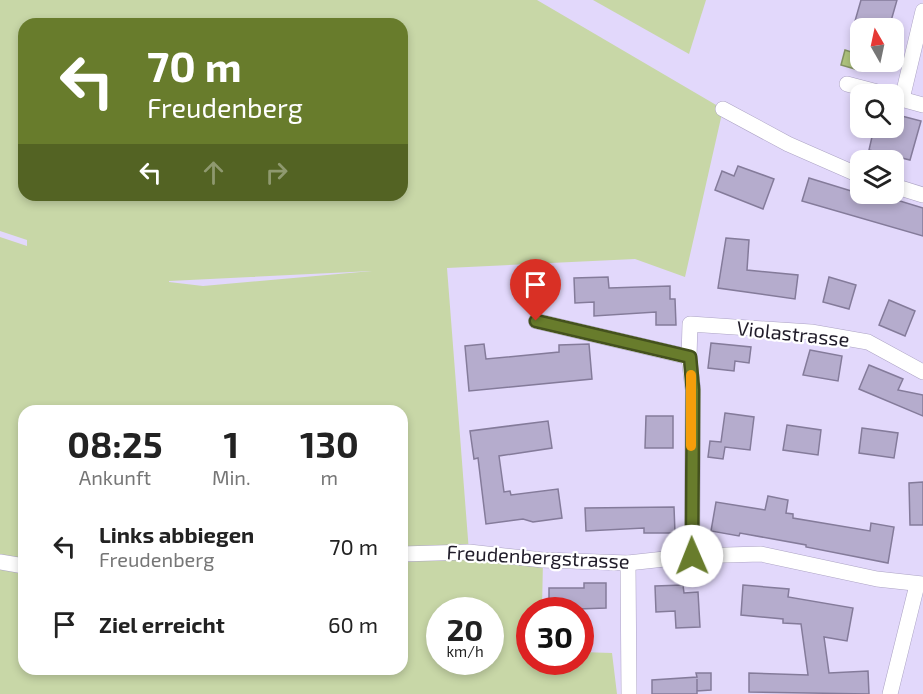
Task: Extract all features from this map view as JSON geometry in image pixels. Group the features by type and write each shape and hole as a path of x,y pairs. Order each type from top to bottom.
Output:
{"street":[{"path":"902,84 923,11"},
{"path":"904,100 923,105"},
{"path":"723,109 788,144 850,171"},
{"path":"904,189 923,195"},
{"path":"536,321 690,357 693,390 692,556"},
{"name":"Violastrasse","path":"690,357 690,324 811,332 868,342 923,372"},
{"name":"Freudenbergstrasse","path":"408,555 469,552 543,560 628,563 692,556 761,554 920,585"},
{"path":"0,562 18,565"},
{"path":"628,563 629,694"},
{"path":"890,694 920,585"}],"shaded area":[{"path":"0,0 537,0 723,109 685,277 635,259 447,268 469,552 543,560 542,597 516,597 516,675 594,675 594,652 612,653 617,694 0,694 0,237 27,246 27,240 0,231","holes":["372,271 203,286 169,281"]},
{"path":"593,0 706,0 689,54"},
{"path":"845,50 850,52 850,68 841,65"}],"building":[{"path":"861,0 897,0 892,18 856,18"},
{"path":"904,117 921,121 910,160 904,159 904,150 869,150 872,138 904,138"},
{"path":"738,166 774,179 763,209 715,190 722,171 734,176"},
{"path":"809,178 850,191 850,204 904,202 923,208 923,236 802,201"},
{"path":"726,238 749,240 747,270 798,275 795,299 718,288"},
{"path":"608,277 609,288 670,286 670,299 675,299 676,325 656,325 656,312 594,316 594,302 575,303 574,278"},
{"path":"829,277 856,285 849,309 823,302"},
{"path":"889,300 915,311 905,336 879,325"},
{"path":"711,343 751,347 749,363 735,361 734,371 708,368"},
{"path":"484,344 486,359 559,352 559,345 589,344 592,379 469,391 465,346"},
{"path":"810,350 842,356 838,381 803,375"},
{"path":"869,365 903,379 898,390 923,395 923,416 859,389"},
{"path":"725,413 754,417 750,450 725,447 723,459 708,457 710,441 721,442"},
{"path":"646,416 673,416 673,448 645,448"},
{"path":"548,421 552,448 499,456 504,492 510,491 511,495 558,489 562,518 533,522 523,519 486,524 478,458 474,459 470,431"},
{"path":"787,425 821,430 818,455 783,450"},
{"path":"862,428 898,433 894,458 859,453"},
{"path":"923,482 923,525 910,525 909,483"},
{"path":"768,496 788,500 786,513 793,514 793,518 870,531 871,523 894,527 888,563 740,533 739,536 711,531 716,502 765,510"},
{"path":"674,507 675,533 644,533 644,528 586,531 585,508"},
{"path":"584,583 606,583 606,608 594,608 594,597 549,597 549,588 584,588"},
{"path":"683,585 684,593 698,592 700,627 676,628 675,611 656,612 655,586"},
{"path":"743,585 789,589 788,597 853,608 847,641 824,637 829,673 868,671 869,694 749,692 749,673 808,675 801,624 783,623 783,619 741,615"},
{"path":"696,673 711,673 711,690 697,691 697,694 652,694 652,680 697,677"}],"slow traffic":[{"path":"691,375 693,390 691,446"}],"route":[{"path":"536,321 550,327 646,345 690,357 693,390 692,556"}]}
